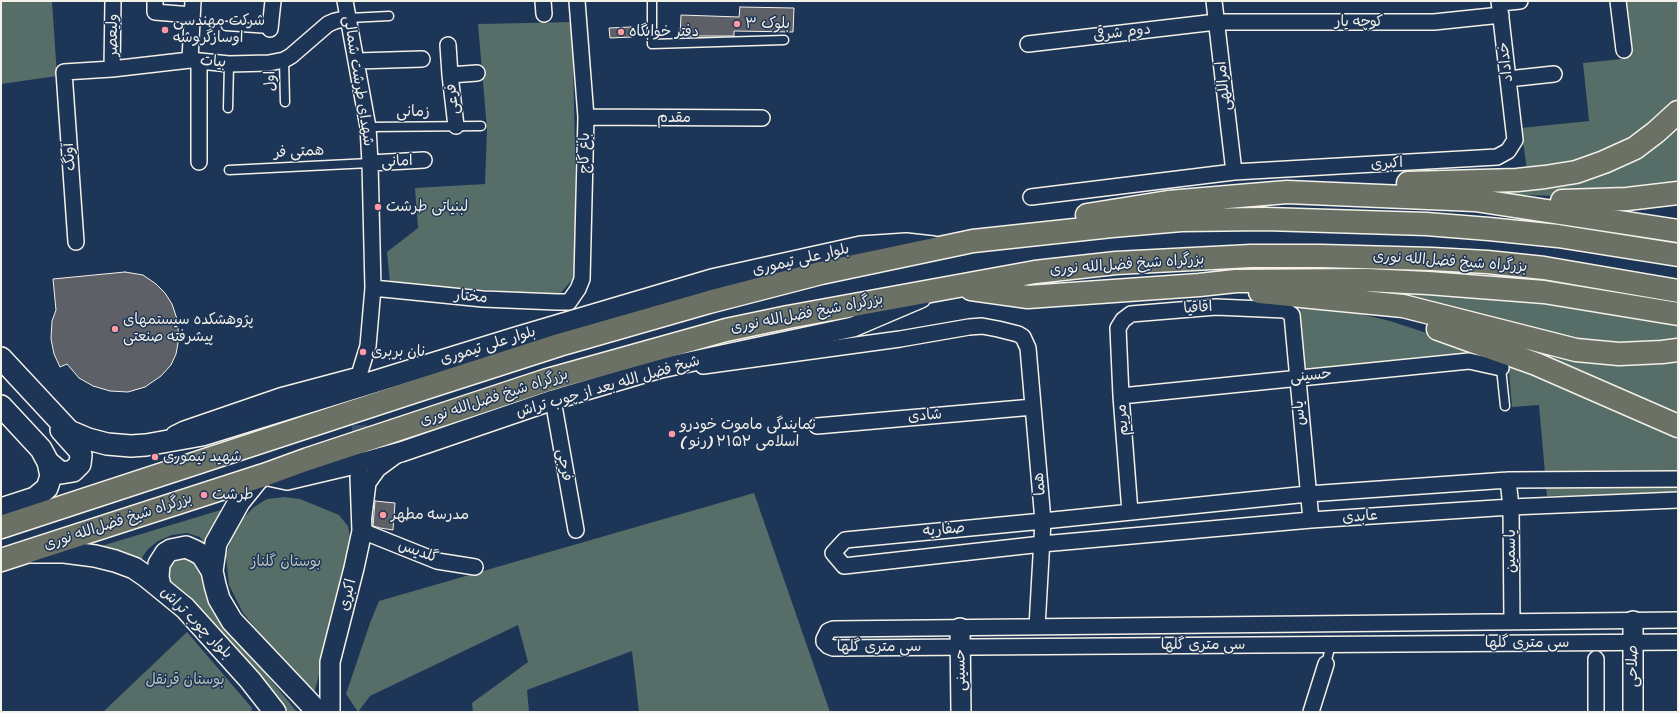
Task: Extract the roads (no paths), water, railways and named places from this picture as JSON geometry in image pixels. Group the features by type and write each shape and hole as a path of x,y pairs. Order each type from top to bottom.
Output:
{"highway":[{"path":"973,241 1042,223 1168,202 1363,184 1517,180 1576,172 1604,162 1635,148 1656,132 1678,112"},
{"path":"1287,192 1475,200 1584,201 1627,199 1678,193"},
{"path":"1475,200 1629,222 1678,231"},
{"name":"بزرگراه شیخ فضل‌الله نوری","path":"1,527 416,390 559,345 709,302 821,273 973,241 1181,220 1266,218 1489,228 1634,247 1678,255"},
{"name":"بزرگراه شیخ فضل‌الله نوری","path":"1,560 262,476 308,459 547,380 726,330 1035,272 1116,263 1251,256 1432,259 1487,262 1544,268 1678,291"},
{"path":"950,287 1028,297 1236,281 1366,280 1544,292 1678,314"},
{"path":"1199,285 1403,306 1576,350 1619,354 1678,350"},
{"path":"1329,299 1399,316 1536,364 1678,426"}],"main road":[{"name":"بلوار علی تیموری","path":"1,358 69,431 98,442 119,445 131,446 157,443 202,435 509,340 712,280 861,247 906,244 939,248"},
{"path":"27,385 37,404 74,442 81,455 80,464 69,472 61,473 48,462"},
{"path":"1,406 41,449 48,462 51,476 47,488 35,498 1,509"},
{"name":"بلوار چوب‌ تراش","path":"262,476 239,502 223,529 216,543 212,571 219,599 232,621 318,712"},
{"path":"160,586 158,570 159,564 166,553 171,550 186,547 195,551 202,555 212,571"},
{"name":"بلوار چوب‌ تراش","path":"28,552 64,552 95,556 134,568 160,586 186,608 250,680 275,712"}],"street":[{"name":"ولیعصر","path":"112,69 113,1"},
{"path":"155,1 155,12 192,8 199,162"},
{"path":"270,29 274,1"},
{"name":"شهدای طرشت شمالی","path":"157,443 184,429 280,396 359,377 368,346 373,288 370,163 368,127 345,1"},
{"name":"باغ کاج","path":"569,302 578,289 582,279 586,117 577,1"},
{"name":"امراللهی","path":"1214,1 1234,172"},
{"name":"کوچه یار","path":"1216,22 1434,22 1520,1"},
{"path":"1618,1 1624,50"},
{"name":"خداداد","path":"1500,6 1514,123"},
{"name":"بیات","path":"64,72 194,61 229,64 269,63 284,60 291,56 328,24 349,18"},
{"name":"دوم شرقی","path":"1028,44 1216,22"},
{"path":"448,45 450,75"},
{"path":"357,61 422,59"},
{"name":"آونگ","path":"64,72 76,242"},
{"name":"فرعی","path":"456,126 450,75 478,73"},
{"path":"1508,79 1554,74"},
{"name":"مقدم","path":"586,117 762,118"},
{"name":"اکبری","path":"1031,197 1234,172 1497,157 1508,151 1515,140 1514,123"},
{"name":"امانی","path":"370,163 424,160"},
{"name":"شیخ فضل الله بعد از چوب تراش","path":"262,476 287,480 401,452 553,400 661,368 852,327 950,287"},
{"name":"مختار","path":"373,288 483,298 569,302"},
{"name":"اقاقیا","path":"1118,328 1123,320 1132,314 1216,307 1285,310"},
{"name":"یاس","path":"1285,310 1292,315 1311,520"},
{"name":"هما","path":"661,368 713,366 892,340 969,327 982,326 1013,332 1023,337 1028,348 1043,521 1037,627"},
{"name":"مریم","path":"1118,328 1121,396 1130,512"},
{"name":"حسینی","path":"1121,396 1469,361 1501,368"},
{"name":"فرجی","path":"553,400 576,530"},
{"name":"شادی","path":"817,426 1033,407"},
{"path":"362,531 368,483 378,469 401,452"},
{"name":"اکبری","path":"330,712 330,662 362,531 360,477"},
{"name":"عابدی","path":"1043,521 1308,494 1508,480 1678,479"},
{"name":"یاسمین","path":"1508,480 1511,507 1512,622"},
{"name":"عابدی","path":"1042,544 1311,520 1511,507 1678,500"},
{"name":"صفاریه","path":"1042,544 844,566 833,553 845,540 1043,521"},
{"name":"گلدیس","path":"362,531 436,561 475,567"},
{"name":"سی متری گلها","path":"1678,620 833,629 828,631 824,638 824,642 828,646 834,648 1678,642"},
{"name":"صلاحی","path":"1633,621 1633,712"},
{"name":"حسینی","path":"960,628 961,712"},
{"path":"1596,658 1596,712"},
{"path":"1311,712 1326,664"},
{"path":"250,680 260,703 261,712"}],"lane":[{"path":"652,1 652,44 784,40"},
{"path":"349,18 389,16"},
{"path":"226,26 270,29"},
{"name":"اول","path":"284,60 285,102"},
{"path":"228,108 229,64"},
{"name":"زمانی","path":"368,127 481,126"},
{"name":"همتی فر","path":"230,170 370,163"},
{"path":"1501,368 1505,406"},
{"path":"1326,664 1331,644"}],"tunnel":[{"path":"359,402 360,450"}],"place":[{"name":"بلوک ۳","path":"737,24"},
{"name":"شرکت مهندسی ا‌وسازگروشه","path":"165,30"},
{"name":"دفتر خوابگاه","path":"621,32"},
{"name":"لبنیاتی طرشت","path":"378,207"},
{"name":"پژوهشکده سیستمهای پیشرفته صنعتی","path":"115,329"},
{"name":"نان بربری","path":"363,352"},
{"name":"نمایندگی ماموت خودرو ( رنو) اسلامی ۲۱۵۲","path":"672,434"},
{"name":"شهید تیموری","path":"155,457"},
{"name":"طرشت","path":"204,495"},
{"name":"مدرسه مطهر","path":"383,515"}],"park label":[{"name":"بوستان گلناز","path":"286,562"},
{"name":"بوستان قرنقل","path":"185,680"}]}
